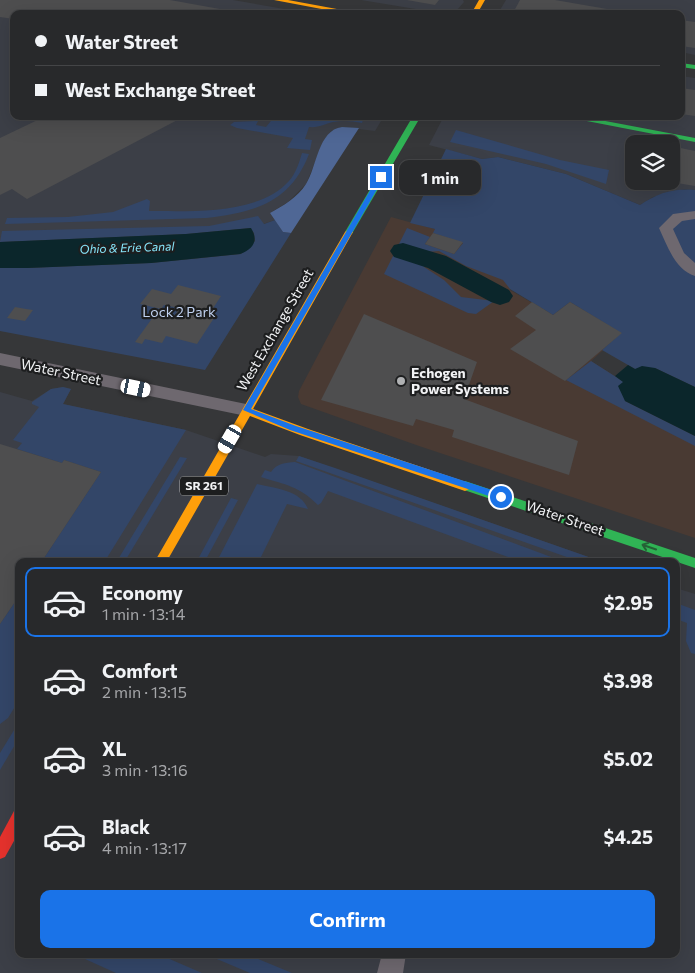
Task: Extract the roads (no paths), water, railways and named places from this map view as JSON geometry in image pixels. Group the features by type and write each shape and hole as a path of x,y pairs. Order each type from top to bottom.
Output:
{"main road":[{"path":"277,0 304,2 343,10"},
{"name":"West Exchange Street","path":"163,558 246,410 415,120"},
{"path":"587,120 695,140"},
{"name":"Water Street","path":"246,410 293,428 695,563"},
{"path":"0,852 15,824"}],"lane":[{"path":"695,215 678,216 666,228 678,254 695,271"},
{"name":"Water Street","path":"0,359 246,410"},
{"path":"390,973 393,958"}],"water":[{"path":"251,228 254,237 253,244 248,250 240,254 151,263 0,268 0,242 186,234"},
{"path":"628,365 635,369 642,366 655,368 695,387 695,436 625,401 618,386 623,382 615,376"}],"waterway":[{"name":"Ohio & Erie Canal","path":"403,251 437,262 500,296"}],"place":[{"name":"Echogen Power Systems","path":"401,381"}],"park label":[{"name":"Lock 2 Park","path":"179,312"}]}
